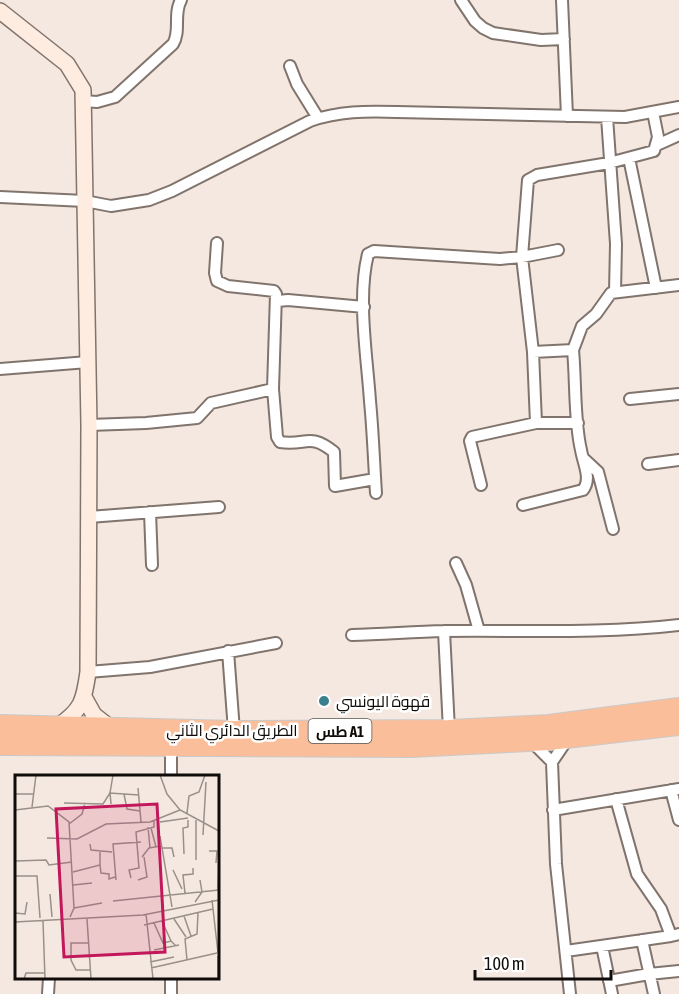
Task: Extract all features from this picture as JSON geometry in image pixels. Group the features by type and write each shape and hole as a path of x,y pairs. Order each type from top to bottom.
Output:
{"highway":[{"name":"الطريق الدائري الثاني","path":"0,725 234,731 449,730 549,725 679,708"},
{"name":"الطريق الدائري الثاني","path":"0,745 411,747 531,741 679,725"}],"street":[{"path":"461,0 475,21 494,33 541,40 564,39"},
{"path":"562,0 567,116"},
{"path":"83,101 96,102 115,97 173,44 177,36 177,2"},
{"path":"0,11 68,64 83,90 89,425 88,672 84,697 73,716 57,727"},
{"path":"290,66 297,84 318,118"},
{"path":"0,197 85,201 111,206 149,200 329,114 359,111 625,117 679,107"},
{"path":"536,423 533,352 522,257 527,183 530,178 609,163 651,152 657,148 658,137 653,112"},
{"path":"607,117 616,244 615,292"},
{"path":"657,145 679,135"},
{"path":"629,158 656,288"},
{"path":"217,243 215,273 217,281 228,286 273,291 276,294 278,301 273,389 277,437 280,442 314,440 334,452 334,486 375,479"},
{"path":"376,493 364,307 367,259 371,252 500,259 558,250"},
{"path":"523,505 583,490 586,486 587,478 578,423 573,351 582,326 596,314 611,293 679,285"},
{"path":"278,301 364,307"},
{"path":"533,352 573,351"},
{"path":"0,369 88,362"},
{"path":"89,425 192,419 200,416 211,403 273,389"},
{"path":"630,399 679,394"},
{"path":"481,485 471,437 536,423 578,423"},
{"path":"584,459 598,472 612,530"},
{"path":"648,464 679,460"},
{"path":"89,517 219,507"},
{"path":"150,512 152,565"},
{"path":"456,563 466,585 479,631"},
{"path":"352,635 444,631 563,631 679,625"},
{"path":"444,631 449,730"},
{"path":"88,672 138,669 276,643"},
{"path":"228,651 234,731"},
{"path":"84,697 94,715 112,729"},
{"path":"569,737 552,762 553,810 570,994"},
{"path":"531,741 552,762"},
{"path":"171,746 171,775"},
{"path":"553,810 675,789 679,820"},
{"path":"566,951 675,935 661,909 637,874 616,799"},
{"path":"642,940 654,994"},
{"path":"602,946 612,994"},
{"path":"609,981 679,971"},
{"path":"48,994 49,979"}],"place":[{"name":"قهوة اليونسي","path":"324,701"}]}
